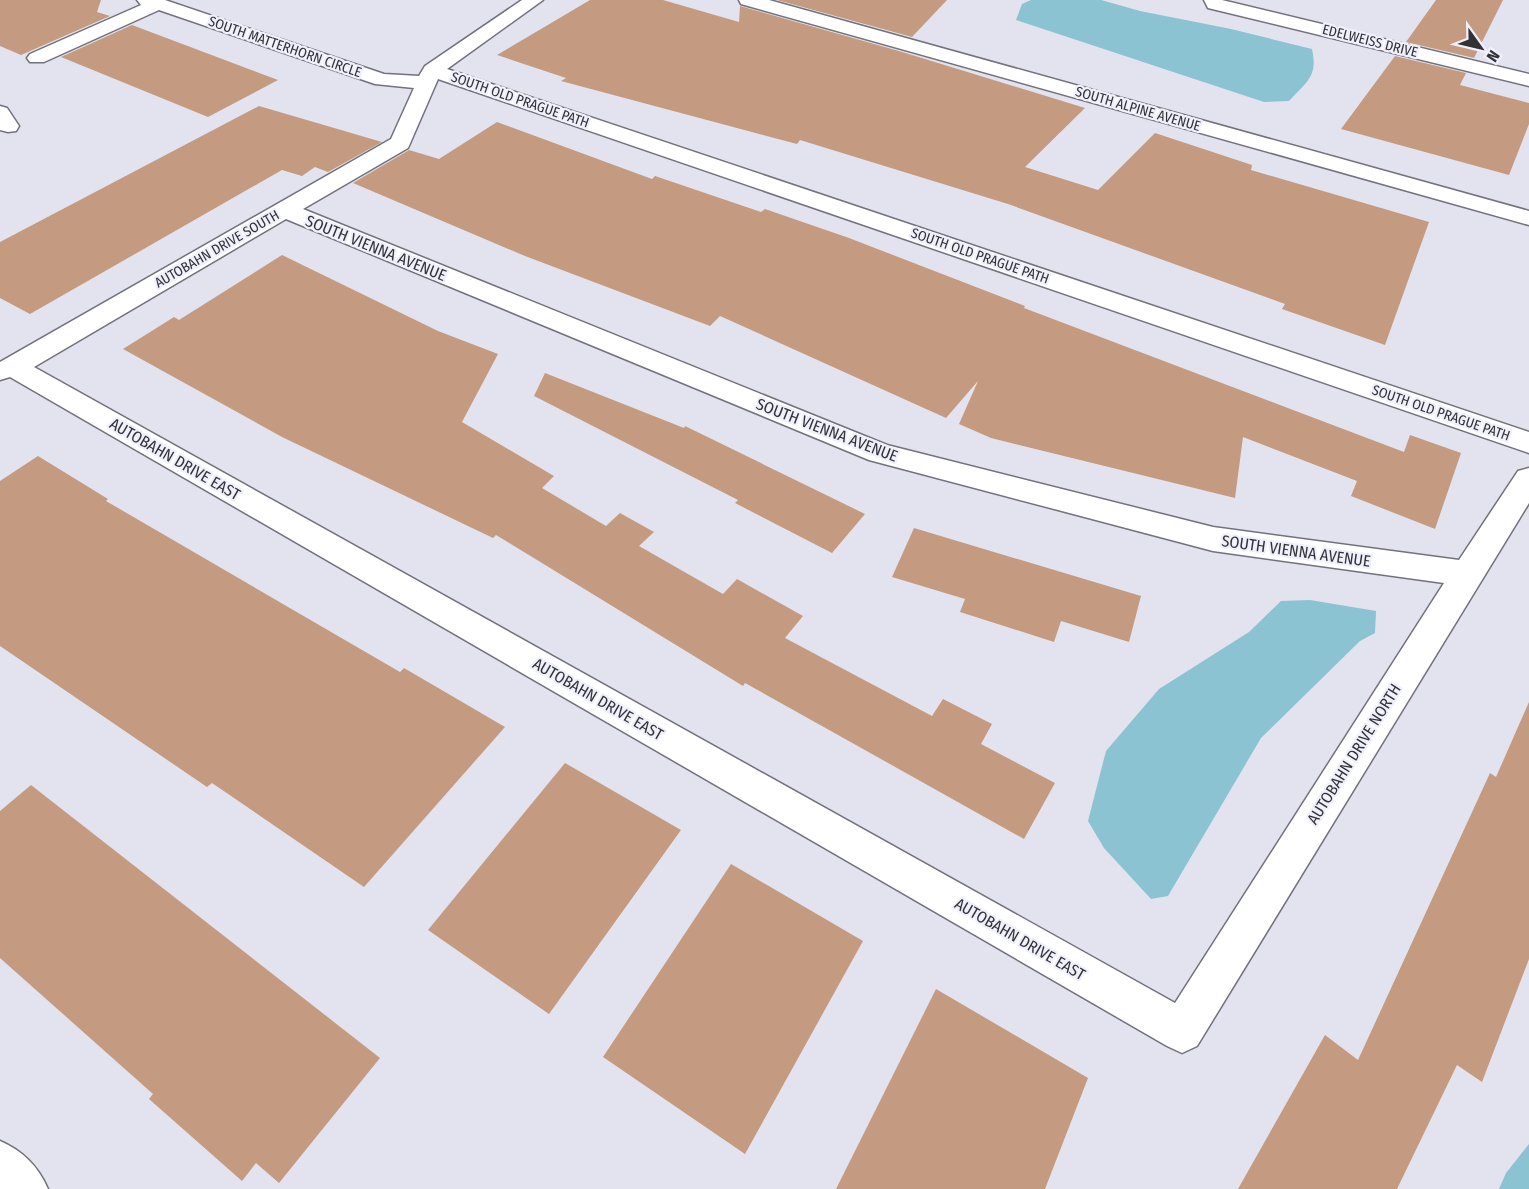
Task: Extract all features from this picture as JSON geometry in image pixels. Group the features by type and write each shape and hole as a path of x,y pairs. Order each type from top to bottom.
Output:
{"street":[{"path":"429,76 534,0"},
{"name":"SOUTH ALPINE AVENUE","path":"748,0 1529,218"},
{"name":"EDELWEISS DRIVE","path":"1213,0 1215,4 1529,80"},
{"path":"37,58 152,2"},
{"name":"SOUTH MATTERHORN CIRCLE","path":"152,2 382,80 429,76"},
{"name":"AUTOBAHN DRIVE SOUTH","path":"7,369 399,143 429,76"},
{"name":"SOUTH OLD PRAGUE PATH","path":"429,76 1529,443"},
{"name":"SOUTH VIENNA AVENUE","path":"284,210 879,453 1213,539 1467,574"},
{"name":"AUTOBAHN DRIVE EAST","path":"7,369 1182,1031"},
{"name":"AUTOBAHN DRIVE NORTH","path":"1182,1031 1467,574 1529,479"},
{"path":"0,1165 24,1189"}],"water":[{"path":"1031,0 1101,0 1140,11 1231,29 1312,49 1312,72 1306,83 1289,101 1264,102 1016,20 1022,4"},
{"path":"1310,600 1376,611 1375,633 1360,641 1261,738 1168,896 1151,899 1104,848 1088,821 1106,751 1159,689 1249,632 1281,601"},
{"path":"1529,1144 1529,1189 1499,1189 1506,1173"}],"building":[{"path":"0,0 101,0 97,12 110,16 21,55 0,46"},
{"path":"590,0 663,0 739,22 740,6 899,51 1085,108 1025,167 1098,190 1155,133 1252,165 1251,170 1429,222 1385,345 1282,309 1285,304 1008,204 800,140 797,144 561,81 566,78 497,55"},
{"path":"777,0 947,0 912,37"},
{"path":"1436,0 1503,0 1474,58 1406,42"},
{"path":"132,25 278,80 208,117 61,57"},
{"path":"1395,56 1466,73 1460,85 1529,103 1529,124 1509,175 1341,129"},
{"path":"259,106 382,142 328,172 315,167 302,176 282,170 30,314 0,298 0,242"},
{"path":"497,122 652,179 655,176 761,212 765,209 849,238 1025,306 1024,308 1404,452 1410,435 1461,453 1435,529 1351,496 1357,481 1243,437 1235,498 991,438 959,424 978,381 946,418 720,316 710,326 525,256 353,183 409,150 439,159"},
{"path":"282,255 438,331 498,354 462,422 554,476 542,488 606,526 620,513 654,532 639,546 723,594 737,579 803,616 785,638 932,716 943,699 992,724 981,744 1055,783 1024,839 745,683 743,686 496,535 493,538 282,437 123,349 174,317 179,320"},
{"path":"545,373 684,428 685,426 865,514 832,553 735,503 738,500 534,396"},
{"path":"38,456 108,499 106,501 400,672 404,668 505,727 364,887 212,783 207,787 0,646 0,481"},
{"path":"914,528 1141,596 1129,642 1061,621 1054,642 960,612 965,599 892,577"},
{"path":"1529,702 1529,959 1482,1082 1457,1065 1397,1189 1238,1189 1325,1035 1358,1060 1490,773 1496,777"},
{"path":"565,763 681,830 549,1014 428,930"},
{"path":"31,785 380,1058 279,1183 256,1163 242,1181 149,1099 153,1094 0,958 0,811"},
{"path":"731,864 863,941 745,1154 603,1057"},
{"path":"936,989 1088,1078 1045,1189 836,1189"}]}
